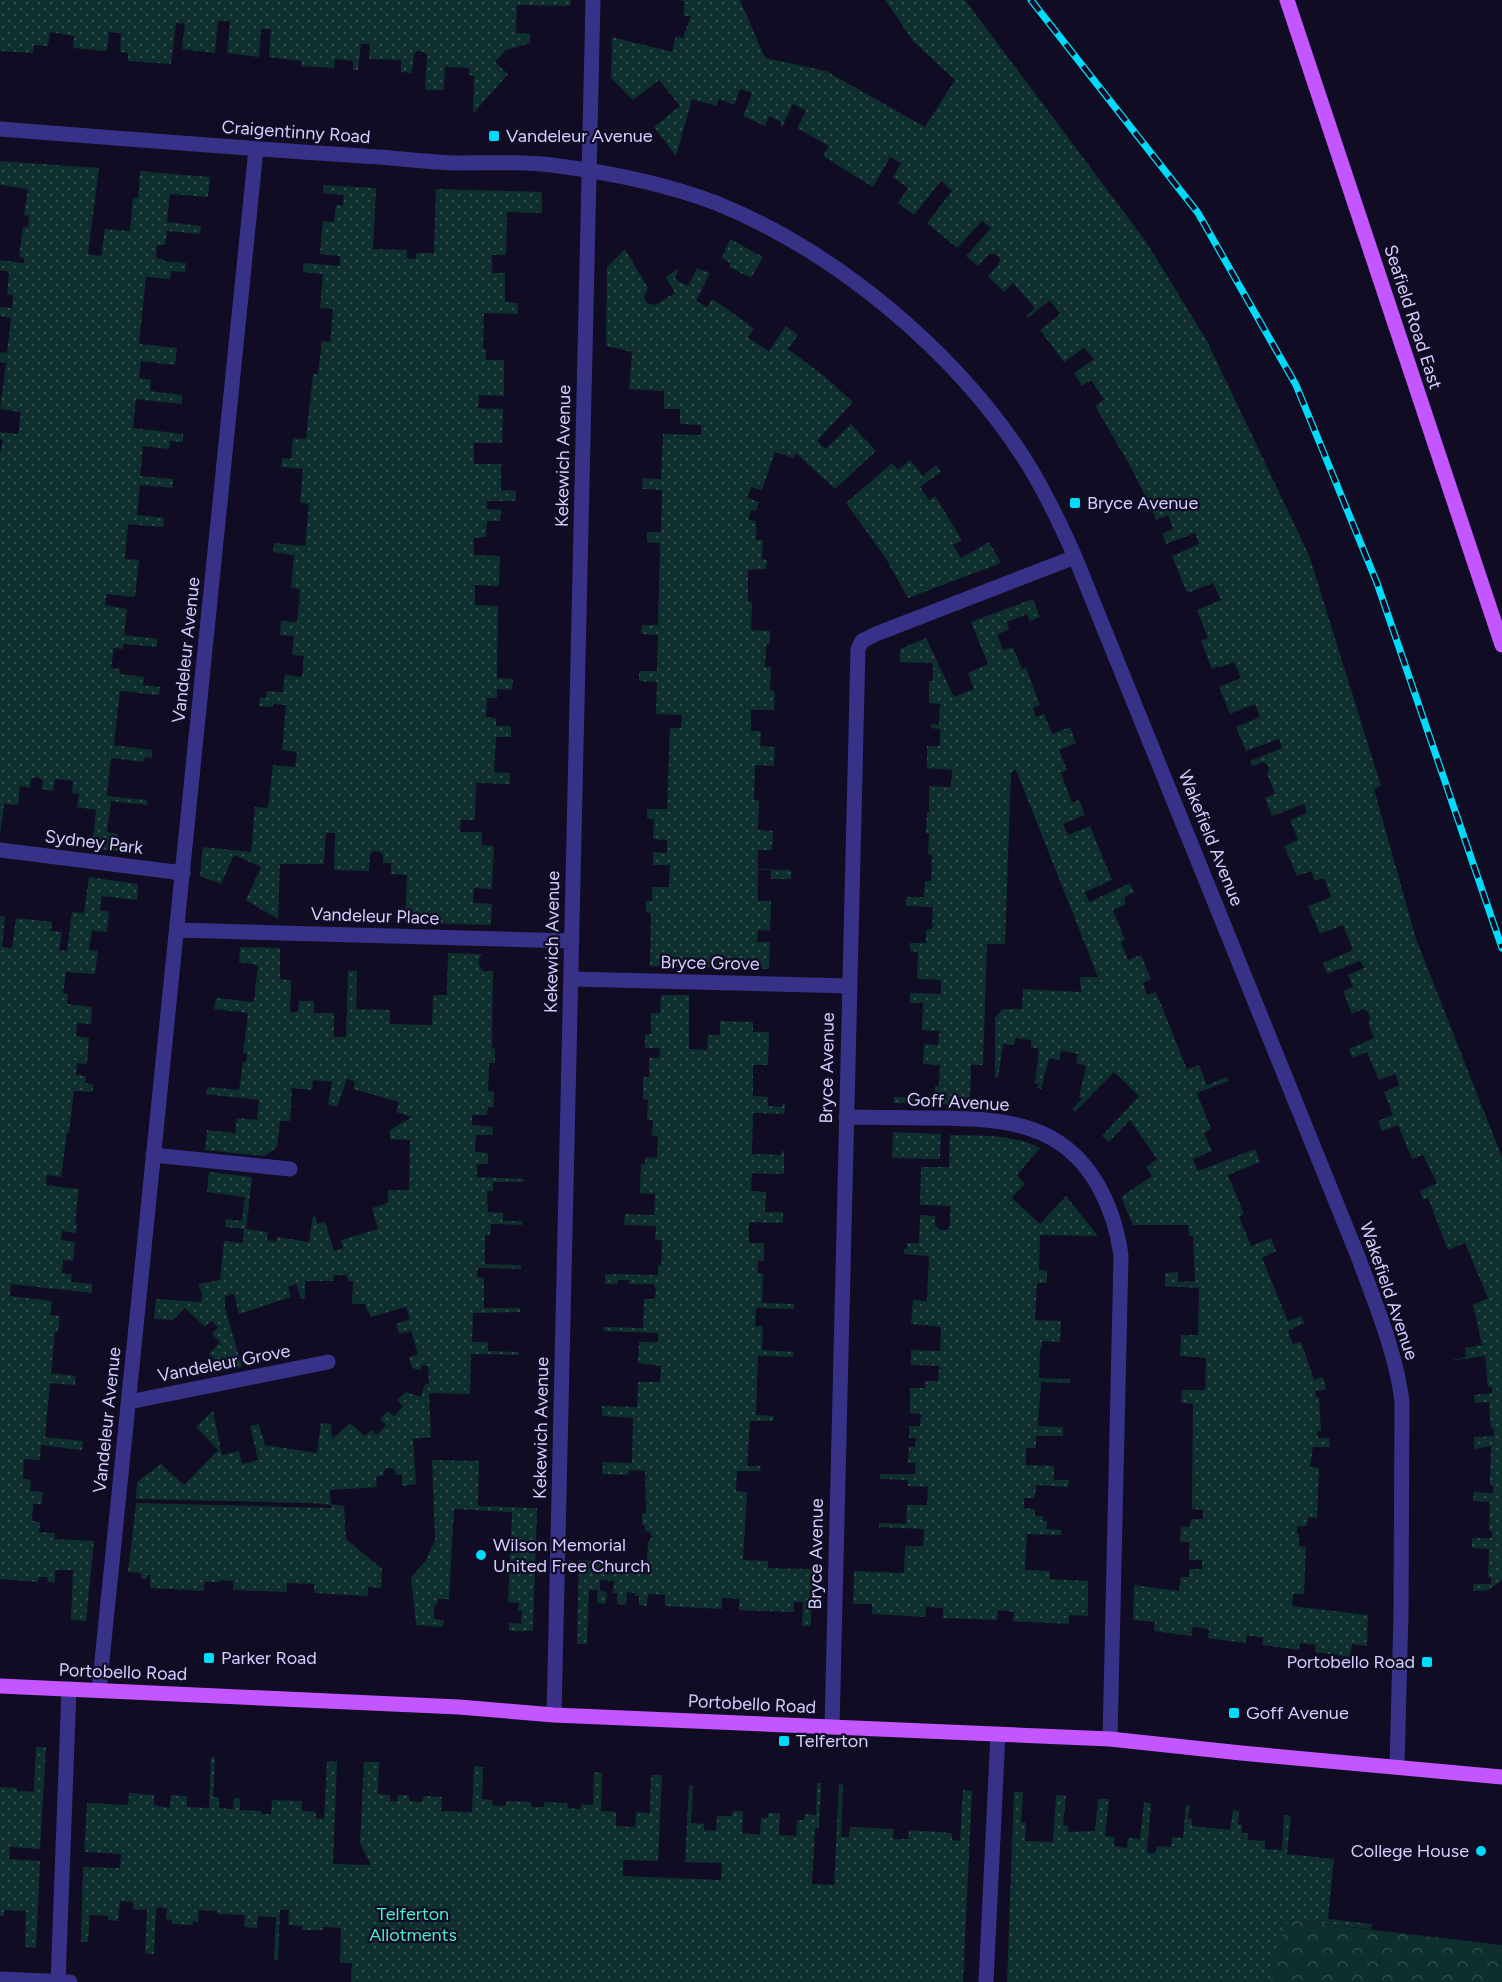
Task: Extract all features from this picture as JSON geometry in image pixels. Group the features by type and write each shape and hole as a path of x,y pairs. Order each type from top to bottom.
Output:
{"main road":[{"name":"Seafield Road East","path":"1287,0 1502,645"},
{"name":"Portobello Road","path":"0,1686 1110,1739 1502,1777"}],"street":[{"name":"Kekewich Avenue","path":"554,1714 592,0"},
{"name":"Craigentinny Road","path":"0,129 450,163 534,163 588,170"},
{"name":"Vandeleur Avenue","path":"99,1689 256,149"},
{"name":"Wakefield Avenue","path":"588,170 656,184 732,210 780,234 831,265 900,317 960,377 1008,436 1035,476 1076,557 1350,1237 1393,1354 1402,1402 1403,1449 1397,1767"},
{"name":"Bryce Avenue","path":"832,1727 859,645 876,634 1076,557"},
{"name":"Sydney Park","path":"0,850 183,873"},
{"name":"Vandeleur Place","path":"177,930 572,941"},
{"name":"Bryce Grove","path":"571,979 849,986"},
{"name":"Goff Avenue","path":"846,1117 992,1120 1036,1130 1060,1142 1078,1158 1092,1176 1111,1214 1121,1256 1110,1739"},
{"path":"153,1155 290,1169"},
{"name":"Vandeleur Grove","path":"129,1402 328,1362"},
{"path":"0,1979 62,1982 69,1689"},
{"path":"986,1982 998,1734"}],"green space":[{"path":"0,0 571,0 570,6 517,5 516,33 530,34 530,43 506,50 495,62 508,74 473,114 474,76 469,75 469,68 445,67 444,90 425,90 427,55 424,52 417,51 414,54 412,73 401,72 401,60 369,59 370,44 361,44 358,70 353,70 353,61 335,59 334,68 301,66 302,61 269,57 271,29 261,29 259,57 227,53 230,21 218,21 215,53 182,49 185,24 176,23 171,64 128,61 128,53 120,52 121,33 109,32 107,51 73,48 74,36 50,32 48,46 34,45 33,53 0,51"},
{"path":"678,0 740,0 765,58 826,71 925,127 955,80 913,41 885,0 965,0 1147,243 1207,341 1309,555 1381,786 1374,789 1416,939 1502,1157 1502,1580 1488,1590 1473,1591 1473,1584 1491,1584 1491,1577 1488,1577 1489,1549 1472,1548 1472,1538 1492,1538 1492,1531 1489,1531 1490,1502 1473,1501 1474,1492 1493,1493 1493,1486 1490,1485 1491,1446 1474,1449 1474,1437 1494,1436 1494,1429 1491,1428 1489,1402 1475,1403 1474,1395 1492,1393 1492,1387 1488,1387 1485,1356 1449,1361 1466,1357 1465,1348 1482,1345 1473,1305 1488,1298 1465,1243 1448,1250 1428,1198 1423,1199 1420,1191 1437,1183 1423,1155 1412,1159 1398,1125 1382,1131 1378,1121 1393,1115 1384,1092 1399,1085 1395,1074 1379,1080 1367,1052 1352,1058 1349,1049 1374,1038 1368,1023 1370,1018 1368,1012 1363,1009 1352,1014 1343,991 1353,987 1348,975 1364,968 1360,961 1327,974 1323,963 1353,950 1343,925 1320,934 1308,906 1331,897 1324,878 1315,881 1311,871 1297,876 1284,846 1298,840 1290,820 1307,813 1304,804 1272,816 1265,798 1275,794 1267,773 1269,769 1267,764 1263,762 1252,766 1250,761 1282,748 1279,739 1246,751 1236,727 1260,717 1255,704 1230,714 1219,687 1241,678 1234,662 1212,669 1201,641 1208,638 1197,610 1221,600 1213,583 1187,593 1172,556 1199,544 1195,533 1166,544 1162,534 1173,529 1168,515 1156,520 1129,464 1095,406 1104,399 1091,380 1082,386 1074,373 1094,359 1084,348 1064,362 1040,330 1060,314 1050,300 1028,318 1026,316 1035,308 1013,283 1004,292 988,276 999,264 1000,258 995,254 989,254 978,266 966,256 991,228 982,221 957,248 927,223 952,191 941,181 914,215 898,203 908,188 893,177 901,163 890,157 873,187 823,156 829,146 797,128 806,111 793,104 782,127 781,122 769,116 765,126 743,116 752,93 740,89 734,105 719,99 716,106 692,99 676,156 654,127 680,106 659,80 633,100 611,78 612,37 672,52 676,36 683,38 691,16 684,16 684,1"},
{"path":"0,161 99,168 88,254 101,256 105,229 130,231 133,198 138,198 140,171 210,177 208,197 170,194 167,222 201,226 200,234 167,231 165,245 157,245 156,258 186,263 185,272 171,271 170,279 146,277 139,344 177,348 175,365 141,361 139,378 151,380 150,391 182,395 182,404 136,399 133,428 183,434 183,442 170,441 169,449 143,446 140,476 173,479 173,488 140,485 137,515 164,518 163,527 128,524 125,559 139,560 135,597 107,594 105,605 127,609 124,635 157,639 157,647 124,644 123,649 114,648 111,668 120,669 120,674 144,677 143,685 160,687 159,695 120,691 114,745 152,750 152,758 145,757 144,762 111,758 107,796 147,800 147,805 111,801 107,832 118,834 117,846 142,849 142,854 92,848 96,810 77,807 79,794 72,793 73,781 55,779 53,791 42,789 43,780 36,777 31,779 30,788 20,786 18,805 4,804 0,836 0,454 3,440 0,439 0,432 18,434 21,412 0,409 6,363 0,362 0,352 7,353 11,318 0,316 0,307 12,308 13,295 7,294 9,272 0,270 0,260 24,263 24,258 19,257 23,227 28,227 29,216 24,215 28,189 0,185"},
{"path":"323,185 376,188 373,249 407,250 407,258 416,259 416,253 434,253 436,189 542,192 542,213 507,212 506,255 492,255 492,273 505,273 505,302 518,303 518,314 484,313 483,349 486,349 486,360 504,360 504,396 479,395 478,408 503,409 502,443 474,443 474,464 501,464 501,490 516,491 516,501 487,501 487,509 501,510 500,521 487,521 486,537 474,538 474,555 500,556 499,586 475,585 475,605 498,606 497,678 513,679 512,690 497,689 497,698 487,698 486,717 496,718 496,726 511,726 511,737 496,737 494,772 510,773 510,784 476,783 475,820 461,820 460,832 482,832 482,845 494,846 492,889 474,888 473,903 492,904 491,925 405,923 407,875 391,874 391,863 383,863 383,855 374,851 370,855 369,871 334,870 335,833 326,833 324,864 280,864 278,919 246,900 261,867 234,855 221,884 200,876 203,847 251,852 255,807 268,808 273,765 295,767 297,752 282,750 286,705 259,706 260,697 266,698 267,691 283,692 285,675 302,677 304,656 292,655 294,636 280,635 281,621 297,622 300,589 291,588 294,555 273,552 274,543 305,546 309,504 300,503 303,469 281,467 282,458 291,459 293,438 306,439 313,374 318,374 322,341 330,342 333,309 320,308 323,274 303,272 304,263 340,266 340,256 320,254 323,221 334,222 336,205 343,205 344,195 323,193"},
{"path":"730,239 763,257 751,278 729,267 730,263 722,258"},
{"path":"625,249 648,288 644,297 647,303 655,305 675,293 666,277 679,268 675,279 688,286 697,268 710,273 696,301 707,307 712,299 754,328 748,338 769,351 786,326 798,335 788,349 824,376 853,402 817,441 826,449 851,424 876,451 835,489 796,453 794,458 775,452 762,490 751,487 747,498 759,502 756,511 751,510 748,520 756,521 756,540 763,540 762,559 767,560 766,569 748,570 748,601 752,602 751,630 770,631 770,644 766,645 765,667 771,667 770,690 775,691 774,710 751,710 751,731 761,731 760,746 775,747 774,766 755,765 754,800 759,800 758,830 773,831 772,850 758,850 758,869 791,870 791,879 771,879 771,870 758,870 758,901 771,901 770,931 758,930 757,942 770,942 769,969 650,966 651,913 646,912 646,901 652,901 652,887 669,887 670,865 653,865 653,852 667,853 667,840 653,839 654,819 647,818 647,809 667,809 670,728 681,728 682,715 656,714 657,682 639,681 639,671 657,671 658,635 641,634 642,625 658,625 660,543 647,542 647,532 661,532 662,490 642,489 643,478 661,479 663,434 701,435 701,425 680,424 680,409 664,409 664,391 629,389 632,352 606,346 607,267"},
{"path":"910,460 923,476 936,465 941,472 920,487 929,500 935,496 962,540 953,545 961,558 989,542 1001,563 908,598 885,557 846,503 892,463 898,470"},
{"path":"1033,599 1040,617 1030,621 1027,614 1007,622 1009,629 997,635 1003,650 1013,647 1022,669 1026,668 1040,705 1033,708 1036,717 1044,714 1052,734 1070,727 1076,743 1059,750 1067,770 1061,773 1072,803 1079,800 1085,815 1063,824 1068,835 1090,826 1112,880 1085,892 1089,902 1130,883 1134,892 1124,897 1126,904 1113,910 1125,940 1121,942 1128,960 1141,955 1151,979 1143,983 1147,995 1156,992 1187,1069 1199,1065 1207,1085 1227,1077 1228,1081 1197,1093 1211,1129 1204,1133 1212,1151 1193,1159 1198,1171 1255,1149 1260,1162 1228,1175 1244,1214 1239,1217 1251,1246 1271,1238 1276,1251 1262,1258 1288,1321 1301,1316 1304,1323 1288,1331 1293,1344 1301,1342 1314,1380 1323,1377 1326,1390 1315,1391 1316,1397 1319,1397 1321,1431 1317,1431 1318,1438 1329,1438 1330,1447 1313,1447 1310,1467 1319,1468 1317,1518 1308,1517 1307,1526 1297,1526 1299,1546 1306,1547 1304,1594 1293,1594 1292,1606 1368,1615 1367,1646 1352,1644 1350,1657 1315,1652 1316,1645 1300,1643 1299,1650 1262,1645 1263,1638 1247,1635 1245,1643 1208,1638 1209,1629 1193,1627 1191,1636 1154,1631 1155,1622 1133,1620 1134,1585 1179,1591 1181,1577 1189,1577 1189,1569 1202,1569 1202,1560 1189,1560 1189,1542 1180,1542 1181,1526 1190,1527 1191,1519 1203,1519 1203,1510 1192,1509 1193,1404 1181,1403 1182,1390 1205,1390 1206,1358 1180,1356 1181,1335 1198,1335 1199,1288 1165,1286 1165,1273 1178,1272 1178,1282 1195,1281 1193,1236 1189,1236 1188,1225 1133,1225 1121,1197 1152,1176 1146,1167 1157,1159 1130,1120 1109,1142 1102,1136 1139,1096 1114,1072 1075,1112 1072,1109 1082,1099 1079,1097 1086,1066 1076,1063 1078,1054 1061,1051 1059,1060 1049,1058 1041,1089 1037,1088 1039,1084 1035,1083 1039,1049 1031,1047 1031,1040 1016,1038 1014,1045 1003,1044 998,1078 995,1077 995,1018 1003,1009 1022,1009 1023,989 1081,992 1080,977 1098,977 1016,770 1011,772 1005,944 987,944 983,1065 971,1065 970,1105 894,1103 894,1097 935,1098 935,1086 939,1086 940,1065 923,1064 924,1044 938,1045 939,1031 922,1030 923,1003 910,1003 910,993 941,994 941,980 917,979 918,952 910,951 910,943 926,943 926,930 932,929 933,907 906,906 906,897 924,897 925,881 931,881 932,855 928,854 929,833 926,833 929,786 951,787 952,770 927,768 927,746 940,746 940,729 931,728 931,724 939,725 940,704 929,703 929,681 933,681 933,663 900,662 900,649 926,638 954,697 974,689 968,673 988,664 971,622"},
{"path":"89,877 138,884 137,900 102,896 100,910 109,912 107,932 92,931 89,950 98,951 95,974 66,972 63,993 68,994 67,1004 92,1007 91,1024 77,1023 76,1036 89,1038 87,1064 77,1063 76,1075 86,1076 85,1083 93,1084 93,1092 74,1091 61,1177 47,1175 46,1185 79,1189 76,1233 62,1231 61,1240 75,1242 73,1261 63,1260 62,1273 72,1274 71,1282 92,1284 92,1293 11,1284 10,1296 52,1301 50,1315 60,1316 58,1332 55,1332 51,1373 76,1376 75,1385 50,1383 45,1437 83,1441 82,1450 41,1445 40,1460 24,1459 23,1479 31,1480 30,1491 43,1492 42,1504 33,1504 32,1521 40,1522 39,1532 55,1533 55,1539 94,1541 86,1621 71,1620 73,1570 55,1570 55,1583 48,1582 47,1577 39,1577 38,1582 0,1579 0,916 5,917 2,947 12,948 16,918 52,922 51,931 62,932 59,950 67,951 72,912 84,913"},
{"path":"240,947 280,948 280,979 291,980 290,1011 292,1013 298,1011 299,1001 314,1001 314,1013 334,1013 334,1037 346,1037 348,971 357,971 356,1009 390,1010 390,1024 432,1025 433,995 447,995 448,953 482,954 479,961 481,969 493,971 492,1048 495,1049 495,1063 489,1063 488,1091 494,1092 494,1107 488,1107 487,1115 472,1115 472,1125 493,1127 493,1135 476,1135 475,1152 488,1153 488,1164 477,1164 477,1177 524,1179 523,1182 493,1182 493,1191 487,1191 488,1212 503,1213 503,1221 522,1221 522,1225 491,1224 490,1235 485,1235 485,1264 521,1265 521,1269 478,1268 477,1277 484,1278 484,1308 520,1308 520,1312 473,1313 472,1342 488,1342 488,1351 519,1352 519,1355 471,1354 470,1394 429,1393 431,1437 413,1439 416,1484 402,1486 402,1475 396,1475 394,1469 388,1468 384,1470 383,1476 376,1477 377,1487 330,1490 331,1504 344,1506 346,1539 382,1569 381,1588 368,1587 368,1596 314,1593 314,1584 287,1583 287,1592 233,1590 233,1581 220,1580 219,1582 204,1582 204,1591 150,1588 150,1575 147,1575 147,1579 141,1579 141,1573 128,1572 136,1503 331,1508 331,1505 310,1503 136,1499 137,1482 161,1464 184,1485 218,1450 196,1427 213,1411 222,1455 239,1451 242,1464 258,1460 250,1426 259,1424 265,1445 317,1453 321,1423 331,1424 332,1439 350,1423 365,1436 371,1430 377,1435 386,1425 380,1419 388,1411 394,1416 403,1406 397,1400 406,1392 421,1397 425,1384 429,1384 428,1366 422,1365 420,1370 412,1368 409,1357 418,1354 411,1331 399,1334 396,1324 410,1319 406,1307 371,1317 366,1304 352,1304 353,1282 348,1281 347,1275 334,1275 333,1281 305,1281 305,1298 301,1299 296,1284 288,1287 291,1297 239,1314 234,1294 225,1296 225,1308 242,1367 225,1371 209,1354 220,1342 212,1334 218,1327 211,1321 205,1327 185,1308 173,1320 154,1319 156,1299 201,1302 202,1293 198,1284 220,1280 224,1241 243,1243 244,1229 225,1227 226,1219 242,1221 245,1197 207,1192 209,1172 252,1177 246,1229 268,1232 267,1240 276,1242 277,1237 309,1242 313,1216 316,1217 317,1224 325,1222 334,1251 343,1248 341,1240 378,1229 372,1208 388,1203 388,1190 409,1190 410,1140 390,1139 390,1130 412,1117 396,1112 399,1102 353,1089 355,1082 347,1079 337,1107 328,1104 332,1082 313,1080 312,1090 292,1088 290,1121 280,1121 277,1147 264,1156 205,1150 207,1130 235,1133 237,1118 257,1120 259,1100 206,1094 207,1087 239,1090 243,1062 246,1062 247,1054 243,1053 248,1013 214,1009 216,998 254,1002 258,965 239,962"},
{"path":"661,995 689,995 689,1049 707,1050 708,1035 720,1035 720,1021 753,1022 753,1032 769,1032 768,1065 753,1065 753,1096 768,1097 768,1106 782,1107 782,1104 785,1104 784,1114 753,1113 752,1154 781,1155 784,1151 784,1174 752,1173 751,1191 766,1192 765,1212 783,1212 783,1223 749,1222 749,1243 764,1243 764,1261 758,1261 758,1273 763,1274 762,1303 794,1304 794,1309 756,1308 755,1326 763,1326 762,1350 793,1352 793,1357 758,1356 756,1415 774,1416 773,1421 750,1421 747,1466 760,1466 761,1471 737,1471 736,1491 747,1492 743,1560 768,1561 768,1568 812,1569 811,1626 802,1626 803,1602 794,1602 794,1612 739,1610 739,1599 722,1598 722,1609 665,1606 665,1595 648,1594 647,1606 639,1605 639,1596 635,1596 635,1593 627,1592 626,1605 617,1604 617,1593 613,1593 614,1581 600,1580 600,1591 607,1592 606,1604 597,1603 598,1590 589,1590 587,1644 577,1644 579,1560 647,1563 648,1542 652,1537 650,1532 645,1531 645,1525 642,1525 642,1513 646,1513 645,1471 629,1470 628,1475 602,1474 603,1462 632,1463 633,1418 602,1416 602,1406 637,1407 638,1382 660,1382 661,1366 638,1363 639,1342 658,1342 658,1333 604,1331 604,1327 643,1328 644,1299 653,1299 656,1289 653,1284 629,1284 629,1280 618,1280 618,1284 605,1284 605,1274 658,1275 658,1265 661,1265 662,1240 655,1240 656,1226 624,1225 625,1214 654,1215 655,1194 640,1193 641,1164 645,1164 645,1157 657,1158 658,1136 652,1136 653,1120 647,1120 648,1100 643,1099 643,1077 649,1077 649,1058 660,1057 660,1048 645,1048 645,1034 651,1034 651,1013 660,1013"},
{"path":"893,1132 941,1134 940,1159 892,1158"},
{"path":"950,1135 1007,1138 1040,1148 1017,1175 1025,1184 1012,1198 1040,1224 1066,1196 1098,1236 1040,1235 1039,1270 1047,1271 1047,1283 1037,1283 1035,1320 1061,1321 1060,1342 1042,1341 1039,1378 1070,1379 1070,1383 1041,1382 1038,1426 1063,1427 1063,1436 1036,1436 1036,1448 1026,1448 1026,1465 1054,1466 1054,1480 1069,1480 1068,1487 1036,1485 1035,1498 1024,1498 1024,1508 1035,1509 1035,1516 1043,1516 1043,1521 1047,1521 1046,1529 1061,1530 1061,1535 1027,1534 1025,1570 1050,1571 1050,1579 1088,1581 1088,1616 1069,1615 1069,1624 1013,1621 1014,1612 998,1610 997,1620 943,1618 943,1608 926,1607 926,1617 872,1614 872,1604 853,1604 854,1571 904,1573 905,1546 923,1546 924,1529 879,1527 879,1523 906,1524 907,1505 927,1505 928,1487 908,1486 908,1480 880,1479 880,1474 915,1474 916,1463 908,1463 909,1447 915,1447 916,1438 909,1438 909,1426 920,1426 921,1414 910,1413 910,1388 925,1388 925,1381 938,1381 939,1366 911,1365 911,1350 940,1351 941,1327 911,1324 913,1300 927,1301 929,1256 904,1254 904,1249 907,1249 907,1243 919,1243 920,1215 935,1216 935,1225 940,1230 947,1230 950,1225 950,1206 920,1205 921,1167 949,1167"},
{"path":"432,1460 479,1461 478,1506 537,1508 533,1631 509,1631 509,1623 521,1624 522,1611 518,1610 519,1603 508,1602 512,1512 454,1509 449,1599 438,1599 437,1605 434,1605 434,1619 444,1620 443,1627 416,1625 411,1577 425,1562 435,1540"},
{"path":"36,1747 46,1747 40,1849 10,1847 9,1859 40,1861 36,1948 25,1947 26,1911 4,1910 4,1916 0,1916 0,1787 34,1792"},
{"name":"Telferton Allotments","path":"211,1757 215,1757 213,1797 219,1797 219,1808 233,1809 234,1798 240,1799 240,1810 271,1814 272,1800 302,1801 302,1811 316,1812 316,1818 324,1819 327,1761 337,1762 333,1864 371,1865 360,1843 364,1762 379,1762 378,1794 390,1795 390,1801 397,1801 398,1795 408,1795 410,1801 422,1802 424,1796 442,1797 441,1811 472,1812 474,1766 483,1767 482,1799 492,1800 493,1805 505,1806 507,1801 530,1802 532,1807 543,1807 545,1802 567,1803 568,1808 580,1809 582,1804 593,1805 594,1772 602,1773 601,1811 616,1812 616,1826 635,1827 636,1812 650,1813 651,1775 662,1775 658,1861 623,1860 623,1876 721,1880 722,1863 685,1862 689,1785 693,1786 691,1823 704,1824 704,1830 716,1831 717,1816 732,1816 733,1811 743,1811 742,1833 760,1835 761,1818 768,1818 768,1813 780,1813 779,1835 796,1836 797,1820 804,1820 805,1814 816,1815 817,1783 821,1783 819,1827 815,1830 812,1884 834,1885 839,1784 843,1784 841,1837 849,1837 850,1827 894,1829 893,1839 908,1839 909,1830 952,1833 952,1840 960,1841 963,1790 972,1791 963,1982 351,1982 352,1963 340,1963 341,1928 324,1927 323,1930 302,1930 302,1926 288,1925 289,1910 280,1910 278,1960 274,1960 276,1917 258,1916 257,1928 244,1927 245,1915 217,1914 217,1911 199,1910 198,1922 193,1921 192,1925 172,1924 172,1920 166,1919 167,1909 160,1907 156,1909 154,1954 145,1954 147,1910 133,1909 133,1902 120,1901 118,1921 108,1920 108,1916 90,1915 88,1942 81,1942 83,1867 120,1868 121,1854 84,1852 87,1803 128,1805 129,1793 154,1795 154,1805 170,1808 171,1795 187,1796 187,1807 209,1808"},
{"path":"1014,1792 1023,1792 1021,1822 1026,1823 1025,1841 1053,1842 1056,1795 1066,1796 1063,1825 1068,1826 1068,1832 1095,1831 1098,1799 1109,1799 1105,1836 1115,1837 1114,1846 1127,1848 1128,1838 1140,1839 1144,1802 1151,1803 1147,1851 1150,1854 1156,1852 1157,1846 1171,1847 1172,1837 1183,1838 1186,1805 1190,1806 1188,1818 1192,1819 1192,1826 1230,1830 1233,1810 1239,1811 1238,1824 1242,1825 1242,1833 1248,1833 1248,1840 1265,1841 1265,1849 1282,1850 1284,1815 1291,1816 1287,1854 1334,1859 1328,1919 1372,1924 1371,1929 1288,1920 1284,1982 1007,1982"},
{"path":"1288,1920 1502,1945 1502,1982 1271,1982 1275,1953"}],"railway":[{"path":"1031,0 1198,213 1296,385 1377,583 1502,948"}],"place":[{"name":"Vandeleur Avenue","path":"494,136"},
{"name":"Bryce Avenue","path":"1075,503"},
{"name":"Wilson Memorial United Free Church","path":"481,1555"},
{"name":"Parker Road","path":"209,1658"},
{"name":"Portobello Road","path":"1427,1662"},
{"name":"Goff Avenue","path":"1234,1713"},
{"name":"Telferton","path":"784,1741"},
{"name":"College House","path":"1481,1851"}]}
